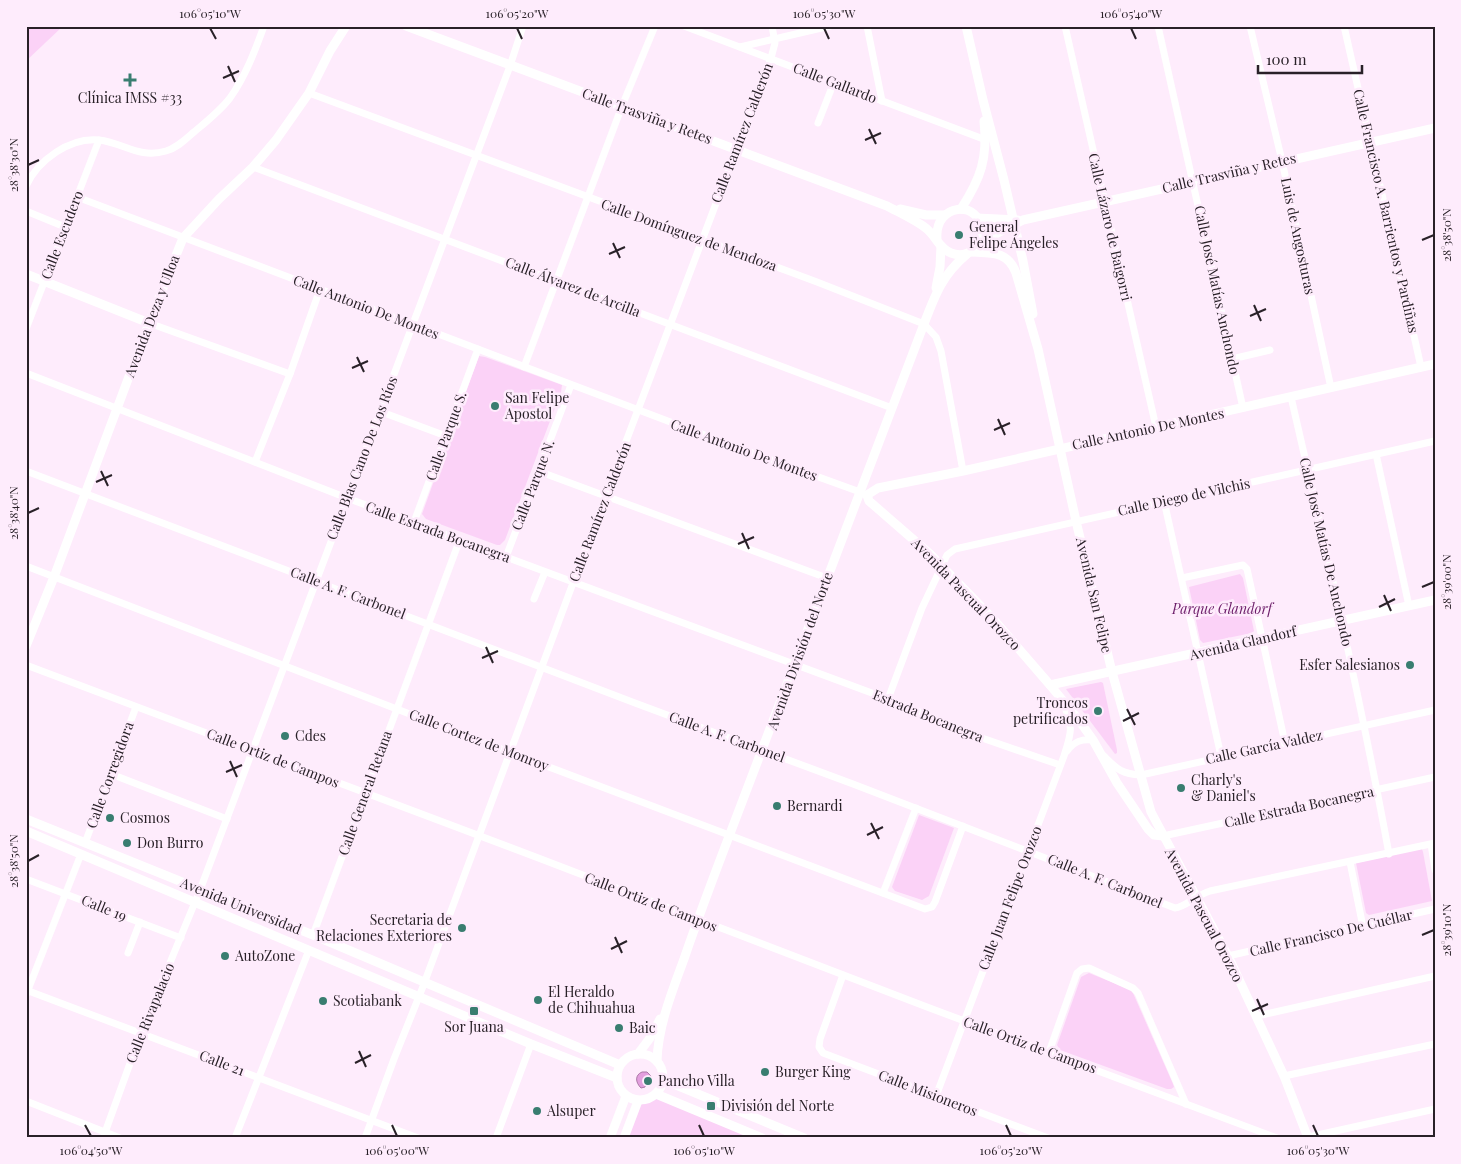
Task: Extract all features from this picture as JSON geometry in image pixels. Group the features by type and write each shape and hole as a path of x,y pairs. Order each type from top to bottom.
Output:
{"main road":[{"name":"Avenida Deza y Ulloa","path":"26,646 54,577 148,323 183,238 219,199 253,167 290,121 309,93 330,51 346,26"},
{"name":"Calle Trasviña y Retes","path":"406,26 887,206 926,215 944,215"},
{"name":"Avenida San Felipe","path":"966,26 983,100 998,153 1028,286 1038,349 1112,672 1150,812 1163,836"},
{"name":"Avenida San Felipe","path":"961,209 978,180 984,158 986,140 983,100"},
{"name":"Calle Trasviña y Retes","path":"977,218 1013,222 1435,128"},
{"name":"Calle Trasviña y Retes","path":"887,206 922,226 939,242"},
{"path":"961,209 973,213 977,218 982,229 980,242 969,253 952,254 939,242 936,230 944,215 961,209"},
{"name":"Calle Trasviña y Retes","path":"980,242 1013,222"},
{"name":"Avenida División del Norte","path":"935,297 940,266 939,242"},
{"name":"Avenida San Felipe","path":"969,253 997,254 1011,262 1019,282 1038,349"},
{"name":"Avenida División del Norte","path":"638,1054 654,1031 667,1005 827,578 863,494 892,408 935,297 947,273 969,253"},
{"path":"26,274 45,280 148,323"},
{"name":"Calle Antonio De Montes","path":"863,494 878,488 963,471 1435,364"},
{"name":"Avenida Pascual Orozco","path":"863,494 942,566 994,620 1050,684 1093,740 1117,783 1148,829 1154,835 1163,836 1228,956 1257,1016 1284,1076 1306,1138"},
{"name":"Avenida Glandorf","path":"1050,684 1435,600"},
{"name":"Avenida Universidad","path":"26,819 313,935 620,1065"},
{"name":"Avenida Universidad","path":"26,831 531,1044 617,1078"},
{"name":"Avenida División del Norte","path":"658,1061 659,1042 667,1005"},
{"path":"638,1054 646,1055 658,1061 664,1080 656,1094 651,1098 638,1101 626,1096 618,1085 617,1078 620,1065 625,1059 638,1054"},
{"path":"664,1080 804,1138"},
{"path":"656,1094 762,1138"},
{"path":"610,1138 626,1096"},
{"path":"624,1138 638,1101"}],"street":[{"path":"26,186 36,169 48,157 83,142 99,140 142,154 167,151 181,143 215,115 230,98 253,55 264,26"},
{"name":"Calle Blas Cano De Los Ríos","path":"200,890 510,66 523,26"},
{"path":"524,367 622,106 655,26"},
{"name":"Calle Gallardo","path":"684,26 986,140"},
{"name":"Calle Ramírez Calderón","path":"365,1138 771,58 775,39 772,26"},
{"path":"739,47 830,26"},
{"path":"867,26 882,100"},
{"name":"Calle Lázaro de Baigorri","path":"1065,26 1156,427"},
{"name":"Calle José Matías Anchondo","path":"1158,26 1243,408"},
{"name":"Luis de Angosturas","path":"1250,26 1282,161 1330,388"},
{"name":"Calle Francisco A. Barrientos y Pardiñas","path":"1344,26 1421,367"},
{"path":"818,122 834,82"},
{"name":"Calle Domínguez de Mendoza","path":"309,93 702,239 924,324"},
{"name":"Calle Escudero","path":"26,329 99,140"},
{"name":"Calle Álvarez de Arcilla","path":"253,167 892,408"},
{"name":"Calle Antonio De Montes","path":"77,197 863,494"},
{"path":"26,211 65,227"},
{"path":"255,462 290,374 320,290"},
{"path":"148,323 290,374"},
{"path":"924,324 933,332 940,346 963,471"},
{"name":"Calle Parque S.","path":"414,522 478,349"},
{"path":"1232,358 1270,350"},
{"name":"Calle Estrada Bocanegra","path":"26,373 347,498 796,665"},
{"name":"Calle Parque N.","path":"506,557 572,385"},
{"name":"Calle José Matías De Anchondo","path":"1291,397 1342,621 1389,854"},
{"path":"379,411 446,436"},
{"name":"Calle Diego de Vilchis","path":"888,699 922,608 947,555 955,549 1435,441"},
{"path":"1376,454 1409,606"},
{"name":"Calle A. F. Carbonel","path":"26,471 1028,850 1175,908 1210,891 1433,844"},
{"path":"538,471 827,578"},
{"path":"1164,501 1221,756"},
{"name":"Calle General Retana","path":"313,935 460,539"},
{"path":"1182,578 1240,565 1245,566 1247,569 1285,743"},
{"name":"Calle Cortez de Monroy","path":"26,566 396,709 925,909 932,907 935,902 963,826"},
{"path":"534,599 545,572"},
{"name":"Calle Ortiz de Campos","path":"26,665 963,1021 1277,1138"},
{"name":"Estrada Bocanegra","path":"796,665 888,699 982,738 1060,766"},
{"name":"Calle Juan Felipe Orozco","path":"936,1096 1064,756 1071,733 1071,726 1063,700"},
{"name":"Calle Corregidora","path":"85,843 136,707"},
{"name":"Calle García Valdez","path":"1100,752 1120,771 1141,775 1435,710"},
{"path":"1064,756 1076,742 1085,739 1093,740"},
{"path":"111,774 226,819"},
{"name":"Calle Estrada Bocanegra","path":"1163,836 1435,776"},
{"path":"883,893 916,808"},
{"path":"1433,844 1435,870"},
{"path":"27,992 81,854"},
{"path":"1350,862 1363,927"},
{"name":"Calle 19","path":"26,879 181,938"},
{"name":"Calle Rivapalacio","path":"104,1135 141,1032 200,890"},
{"name":"Calle Francisco De Cuéllar","path":"1228,956 1363,927 1435,909"},
{"path":"128,954 140,922"},
{"path":"235,1138 309,950"},
{"path":"1049,1052 1077,973 1082,969 1089,968 1138,992 1186,1104"},
{"name":"Calle Misioneros","path":"843,975 820,1038 819,1047 823,1053 1048,1138"},
{"path":"1257,1016 1435,976"},
{"name":"Calle 21","path":"27,992 141,1032 418,1138"},
{"path":"496,1138 531,1044"},
{"path":"1284,1076 1435,1044"},
{"path":"26,1102 104,1135 120,1138"},
{"path":"1306,1138 1435,1109"}],"green space":[{"path":"26,26 63,26 26,61"},
{"path":"479,356 562,385 505,540 500,545 426,519 422,514"},
{"name":"Parque Glandorf","path":"1240,574 1243,578 1254,631 1203,643 1200,640 1189,587"},
{"path":"1103,683 1117,750 1115,754 1066,689"},
{"path":"919,815 954,828 929,896 922,900 895,891 892,887"},
{"path":"1420,849 1423,852 1432,901 1369,915 1366,913 1356,863"},
{"path":"1089,973 1131,990 1174,1087 1167,1089 1060,1050 1057,1045 1081,977"},
{"path":"656,1094 761,1138 624,1138 638,1101 645,1100"}],"shaded area":[{"path":"642,1072 647,1072 651,1076 645,1087 641,1088 637,1079 638,1075"}],"place":[{"name":"Clínica IMSS #33","path":"130,80"},
{"name":"General Felipe Ángeles","path":"959,235"},
{"name":"San Felipe Apostol","path":"495,406"},
{"name":"Esfer Salesianos","path":"1410,665"},
{"name":"Troncos petrificados","path":"1098,711"},
{"name":"Cdes","path":"285,736"},
{"name":"Charly's & Daniel's","path":"1181,788"},
{"name":"Bernardi","path":"777,806"},
{"name":"Cosmos","path":"110,818"},
{"name":"Don Burro","path":"127,843"},
{"name":"Secretaria de Relaciones Exteriores","path":"462,928"},
{"name":"AutoZone","path":"225,956"},
{"name":"El Heraldo de Chihuahua","path":"538,1000"},
{"name":"Scotiabank","path":"323,1001"},
{"name":"Sor Juana","path":"474,1011"},
{"name":"Baic","path":"619,1028"},
{"name":"Burger King","path":"765,1072"},
{"name":"Pancho Villa","path":"648,1081"},
{"name":"División del Norte","path":"711,1106"},
{"name":"Alsuper","path":"537,1111"}]}
